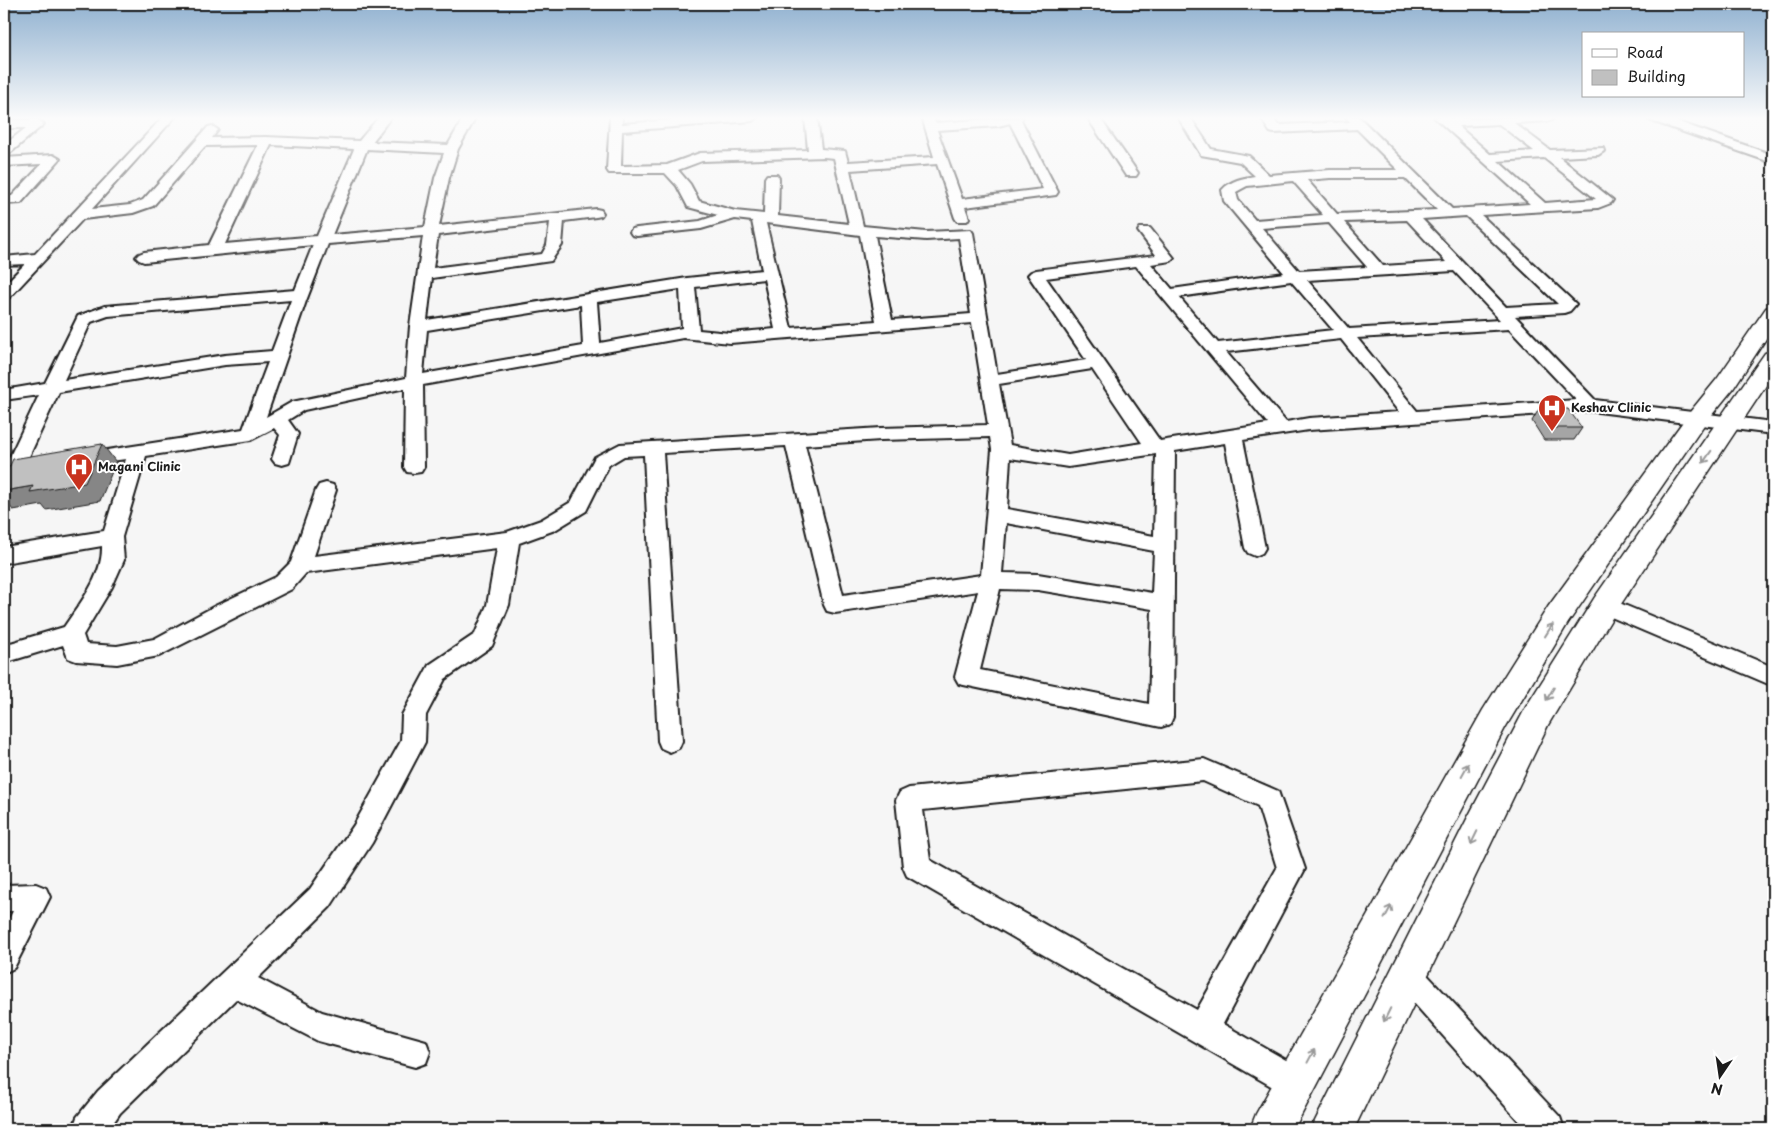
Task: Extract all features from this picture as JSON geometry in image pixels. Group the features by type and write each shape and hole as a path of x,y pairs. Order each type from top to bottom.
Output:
{"main road":[{"path":"1271,1129 1494,719 1558,615 1698,418 1725,384 1773,312"},
{"path":"1332,1129 1407,974 1537,716 1605,604 1773,358"}],"street":[{"path":"4,200 16,200 43,170"},
{"path":"4,294 120,170"},
{"path":"78,215 133,209 148,203 178,170"},
{"path":"216,249 253,170"},
{"path":"252,434 301,294 352,170"},
{"path":"414,467 414,381 418,326 431,231 445,170"},
{"path":"670,170 682,184 693,204 734,215 862,231 926,236 966,233"},
{"path":"844,170 862,231 885,325"},
{"path":"946,170 966,233 1000,440 991,581 967,676 1161,717 1164,545 1161,447 1097,363 1036,275 1166,258 1145,231"},
{"path":"958,204 1051,192 1041,170"},
{"path":"1128,170 1131,174"},
{"path":"1256,170 1266,179"},
{"path":"1405,170 1448,213"},
{"path":"1500,170 1542,207"},
{"path":"1251,225 1333,218 1411,216 1598,204 1606,200 1567,170"},
{"path":"1409,174 1330,174 1266,179 1243,182 1229,190 1231,201 1414,418"},
{"path":"1297,177 1379,271"},
{"path":"772,178 764,219 771,274 784,333"},
{"path":"144,257 322,239 431,231 596,212"},
{"path":"1214,348 1508,318 1564,308 1568,304 1469,212"},
{"path":"637,232 701,225 734,215"},
{"path":"1411,216 1590,404"},
{"path":"425,274 546,258 554,249 557,217"},
{"path":"4,260 39,258"},
{"path":"1140,261 1281,428"},
{"path":"1167,294 1295,276 1459,266"},
{"path":"418,326 687,283 771,274"},
{"path":"687,283 691,334"},
{"path":"6,478 84,319 105,311 301,294"},
{"path":"589,298 592,349"},
{"path":"70,462 138,450 252,434 298,406 414,381 682,333 730,338 980,318"},
{"path":"4,395 225,360 280,356"},
{"path":"990,380 1097,363"},
{"path":"300,566 509,539 548,525 579,506 588,485 602,461 620,450 794,439 1000,440 1068,461 1281,428 1590,404 1773,428"},
{"path":"277,419 288,434 282,459"},
{"path":"1233,436 1255,548"},
{"path":"794,439 835,606 991,581 1038,582 1163,603"},
{"path":"653,448 670,741"},
{"path":"4,654 72,634 101,587 113,560 112,537 138,450"},
{"path":"6,478 31,468"},
{"path":"72,634 76,652 117,654 159,647 223,612 284,583 300,566 326,490"},
{"path":"996,514 1164,545"},
{"path":"4,555 112,537"},
{"path":"89,1129 109,1102 320,898 363,834 413,742 414,715 437,672 484,640 498,605 509,539"},
{"path":"1605,604 1773,677"},
{"path":"1204,1030 1291,869 1269,799 1204,770 909,800 917,867 1296,1083"},
{"path":"4,898 36,897 4,958"},
{"path":"1407,974 1548,1129"},
{"path":"234,982 318,1026 415,1052"}],"building":[{"path":"1539,409 1568,409 1582,428 1552,428"},
{"path":"102,444 85,483 30,492 33,486 4,491 4,478 13,459"}],"place":[{"name":"Keshav Clinic","path":"1552,432"},
{"name":"Magani Clinic","path":"79,491"}]}
